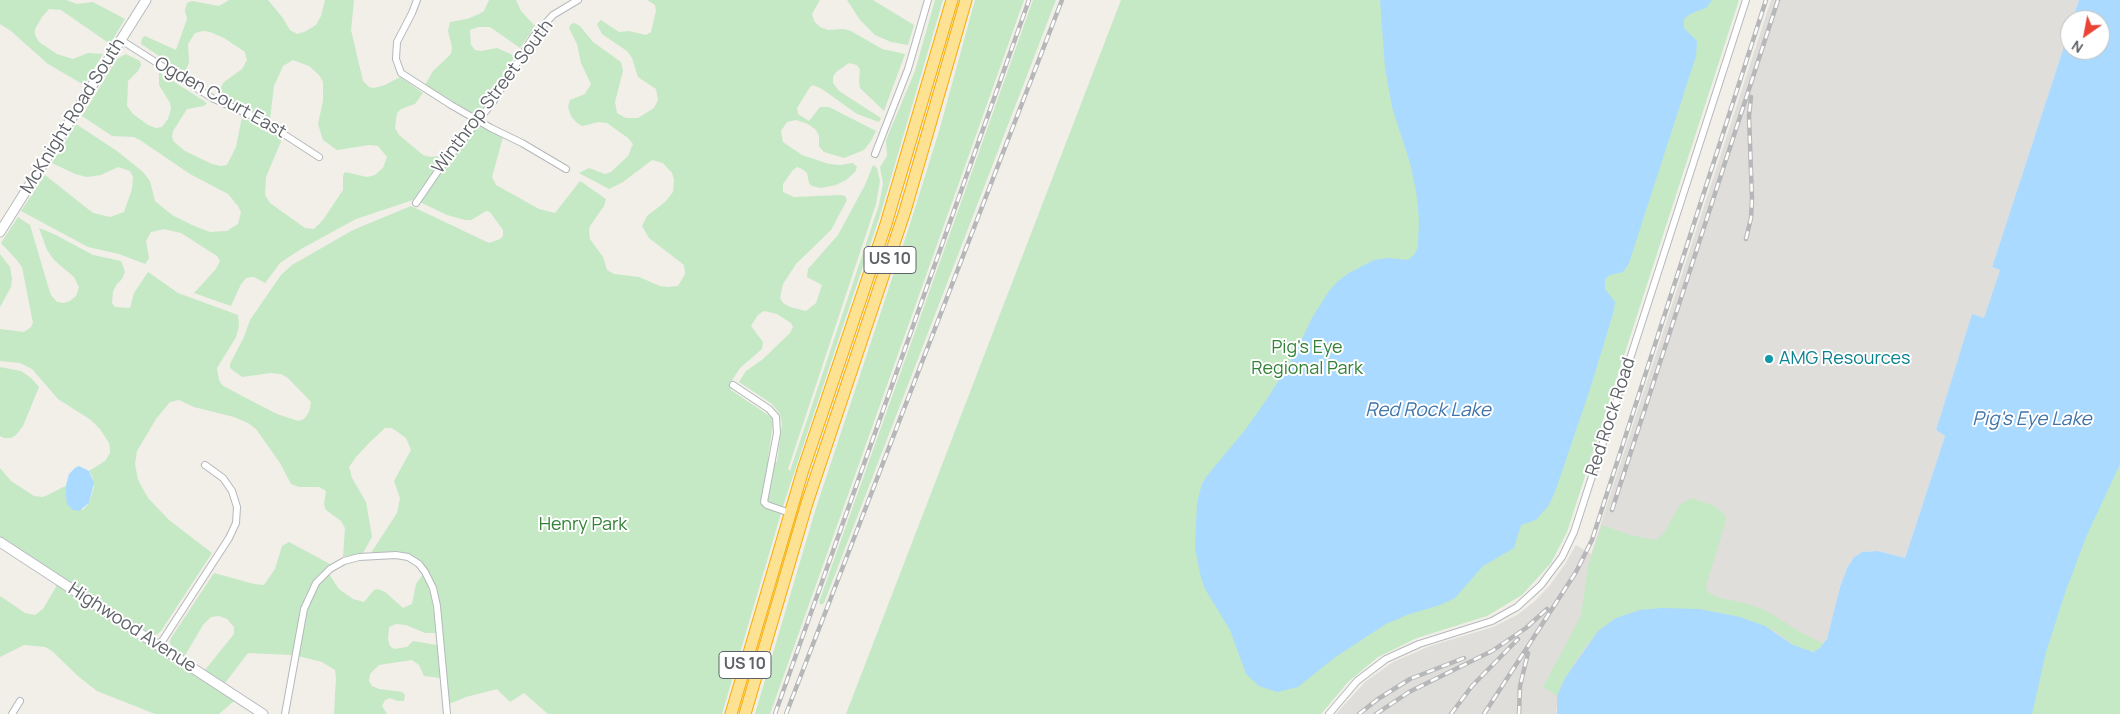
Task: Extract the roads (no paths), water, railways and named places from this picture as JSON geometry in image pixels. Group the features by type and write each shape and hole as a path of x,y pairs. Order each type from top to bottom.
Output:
{"highway":[{"name":"US 10","path":"731,714 790,513 886,224 952,0"},
{"name":"US 10","path":"745,714 803,517 900,227 966,0"}],"street":[{"name":"McKnight Road South","path":"0,232 146,0"},
{"path":"417,0 412,14 397,42 396,59 399,70 413,82 478,121 522,142 566,169"},
{"name":"Winthrop Street South","path":"416,203 440,168 493,102 539,29 553,15 578,0"},
{"path":"875,154 908,68 928,0"},
{"name":"Red Rock Road","path":"1328,714 1357,681 1386,659 1419,644 1492,621 1510,612 1536,591 1562,557 1577,524 1746,0"},
{"name":"Ogden Court East","path":"121,40 212,98 262,120 319,157"},
{"path":"733,385 770,409 776,416 776,433 764,501 767,505 790,513"},
{"path":"159,646 229,538 236,523 237,508 232,491 223,478 205,464"},
{"name":"Highwood Avenue","path":"0,542 263,714"},
{"path":"285,714 304,609 314,586 327,571 344,561 359,557 396,555 408,557 419,564 426,572 433,588 437,606 448,714"},
{"path":"12,714 20,701"}],"water":[{"name":"Red Rock Lake","path":"1380,0 1712,0 1706,8 1690,14 1684,19 1684,28 1697,41 1696,56 1629,263 1623,272 1610,275 1605,279 1605,289 1615,302 1614,310 1590,389 1549,505 1536,520 1521,525 1514,548 1483,566 1455,598 1386,624 1334,658 1298,687 1277,692 1259,686 1246,674 1230,630 1205,589 1195,548 1197,503 1206,477 1245,430 1267,399 1294,356 1312,318 1329,291 1349,273 1374,260 1388,258 1408,260 1414,255 1418,247 1419,217 1416,191 1410,163 1392,107 1385,68"},
{"name":"Pig's Eye Lake","path":"2079,0 2120,0 2120,464 2086,537 2065,593 2046,652 2032,714 1557,714 1557,696 1565,678 1598,631 1616,618 1640,610 1662,608 1699,609 1740,617 1765,626 1793,645 1813,652 1820,648 1827,639 1840,587 1847,568 1854,557 1862,552 1878,551 1905,558 1945,436 1936,430 1972,314 1984,318 2000,270 1992,267 2060,59 2110,60 2110,10 2076,10"},
{"path":"79,466 89,471 94,483 89,503 79,511 73,510 67,504 65,489 69,474"}],"railway":[{"path":"775,714 1029,0"},
{"path":"786,714 1062,0"},
{"path":"1484,714 1576,572 1592,540 1766,0"},
{"path":"1612,510 1778,0"},
{"path":"1746,239 1751,218 1752,199 1749,116 1751,97"},
{"path":"1376,714 1409,692 1492,651 1526,628 1547,609"},
{"path":"1451,714 1472,686 1518,639"},
{"path":"1519,714 1520,686 1528,653"},
{"path":"1359,714 1378,699 1410,679 1464,658"}],"place":[{"name":"AMG Resources","path":"1769,359"}],"park label":[{"name":"Pig's Eye Regional Park","path":"1307,358"},
{"name":"Henry Park","path":"583,525"}]}
